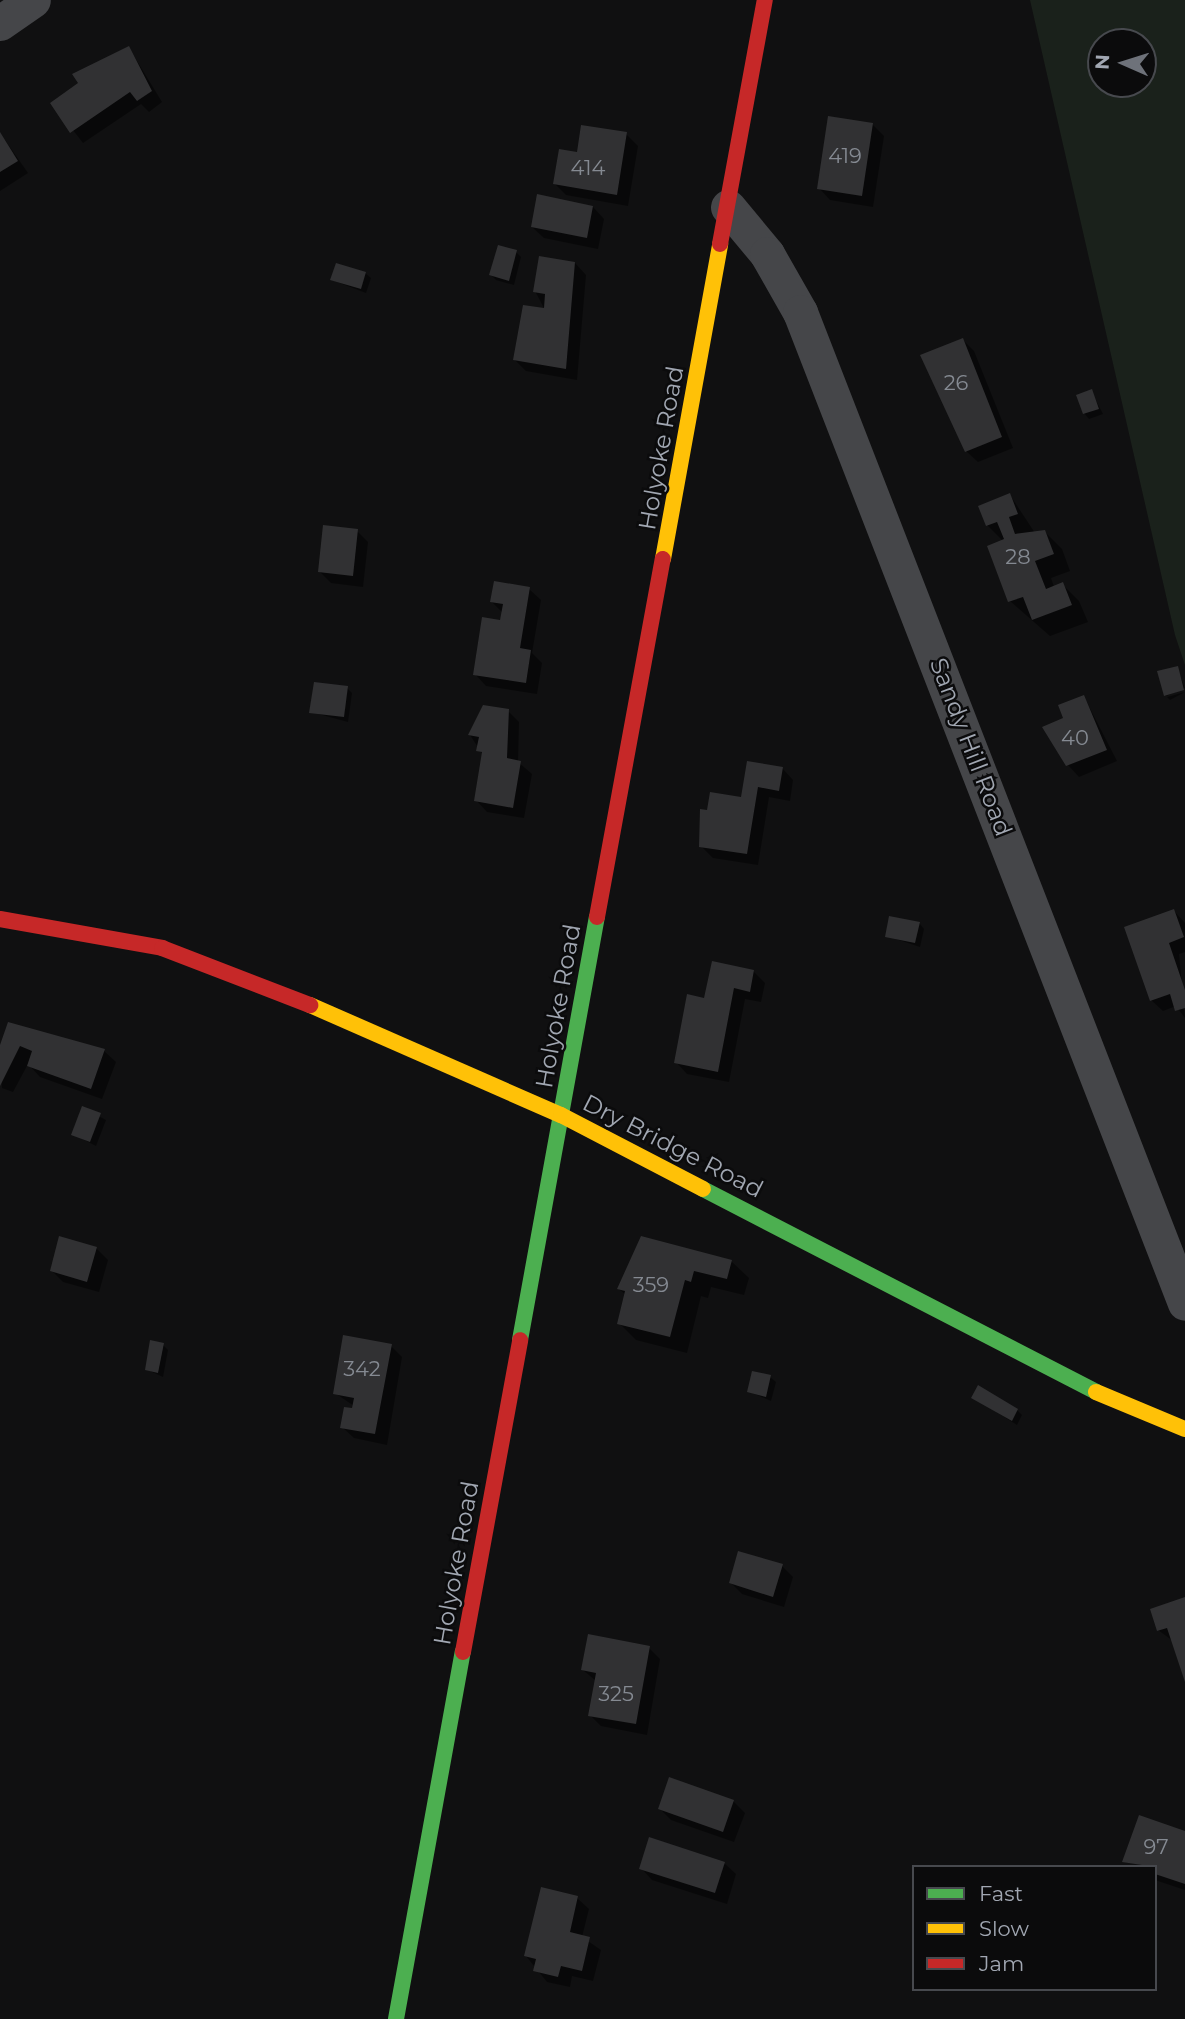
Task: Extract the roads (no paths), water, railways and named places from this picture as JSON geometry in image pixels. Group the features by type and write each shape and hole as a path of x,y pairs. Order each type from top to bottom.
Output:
{"street":[{"path":"0,23 33,0"},
{"name":"Holyoke Road","path":"396,2019 765,0"},
{"name":"Sandy Hill Road","path":"728,207 767,254 800,312 1185,1303"},
{"name":"Dry Bridge Road","path":"0,919 192,958 561,1115 1078,1384 1185,1429"}]}
